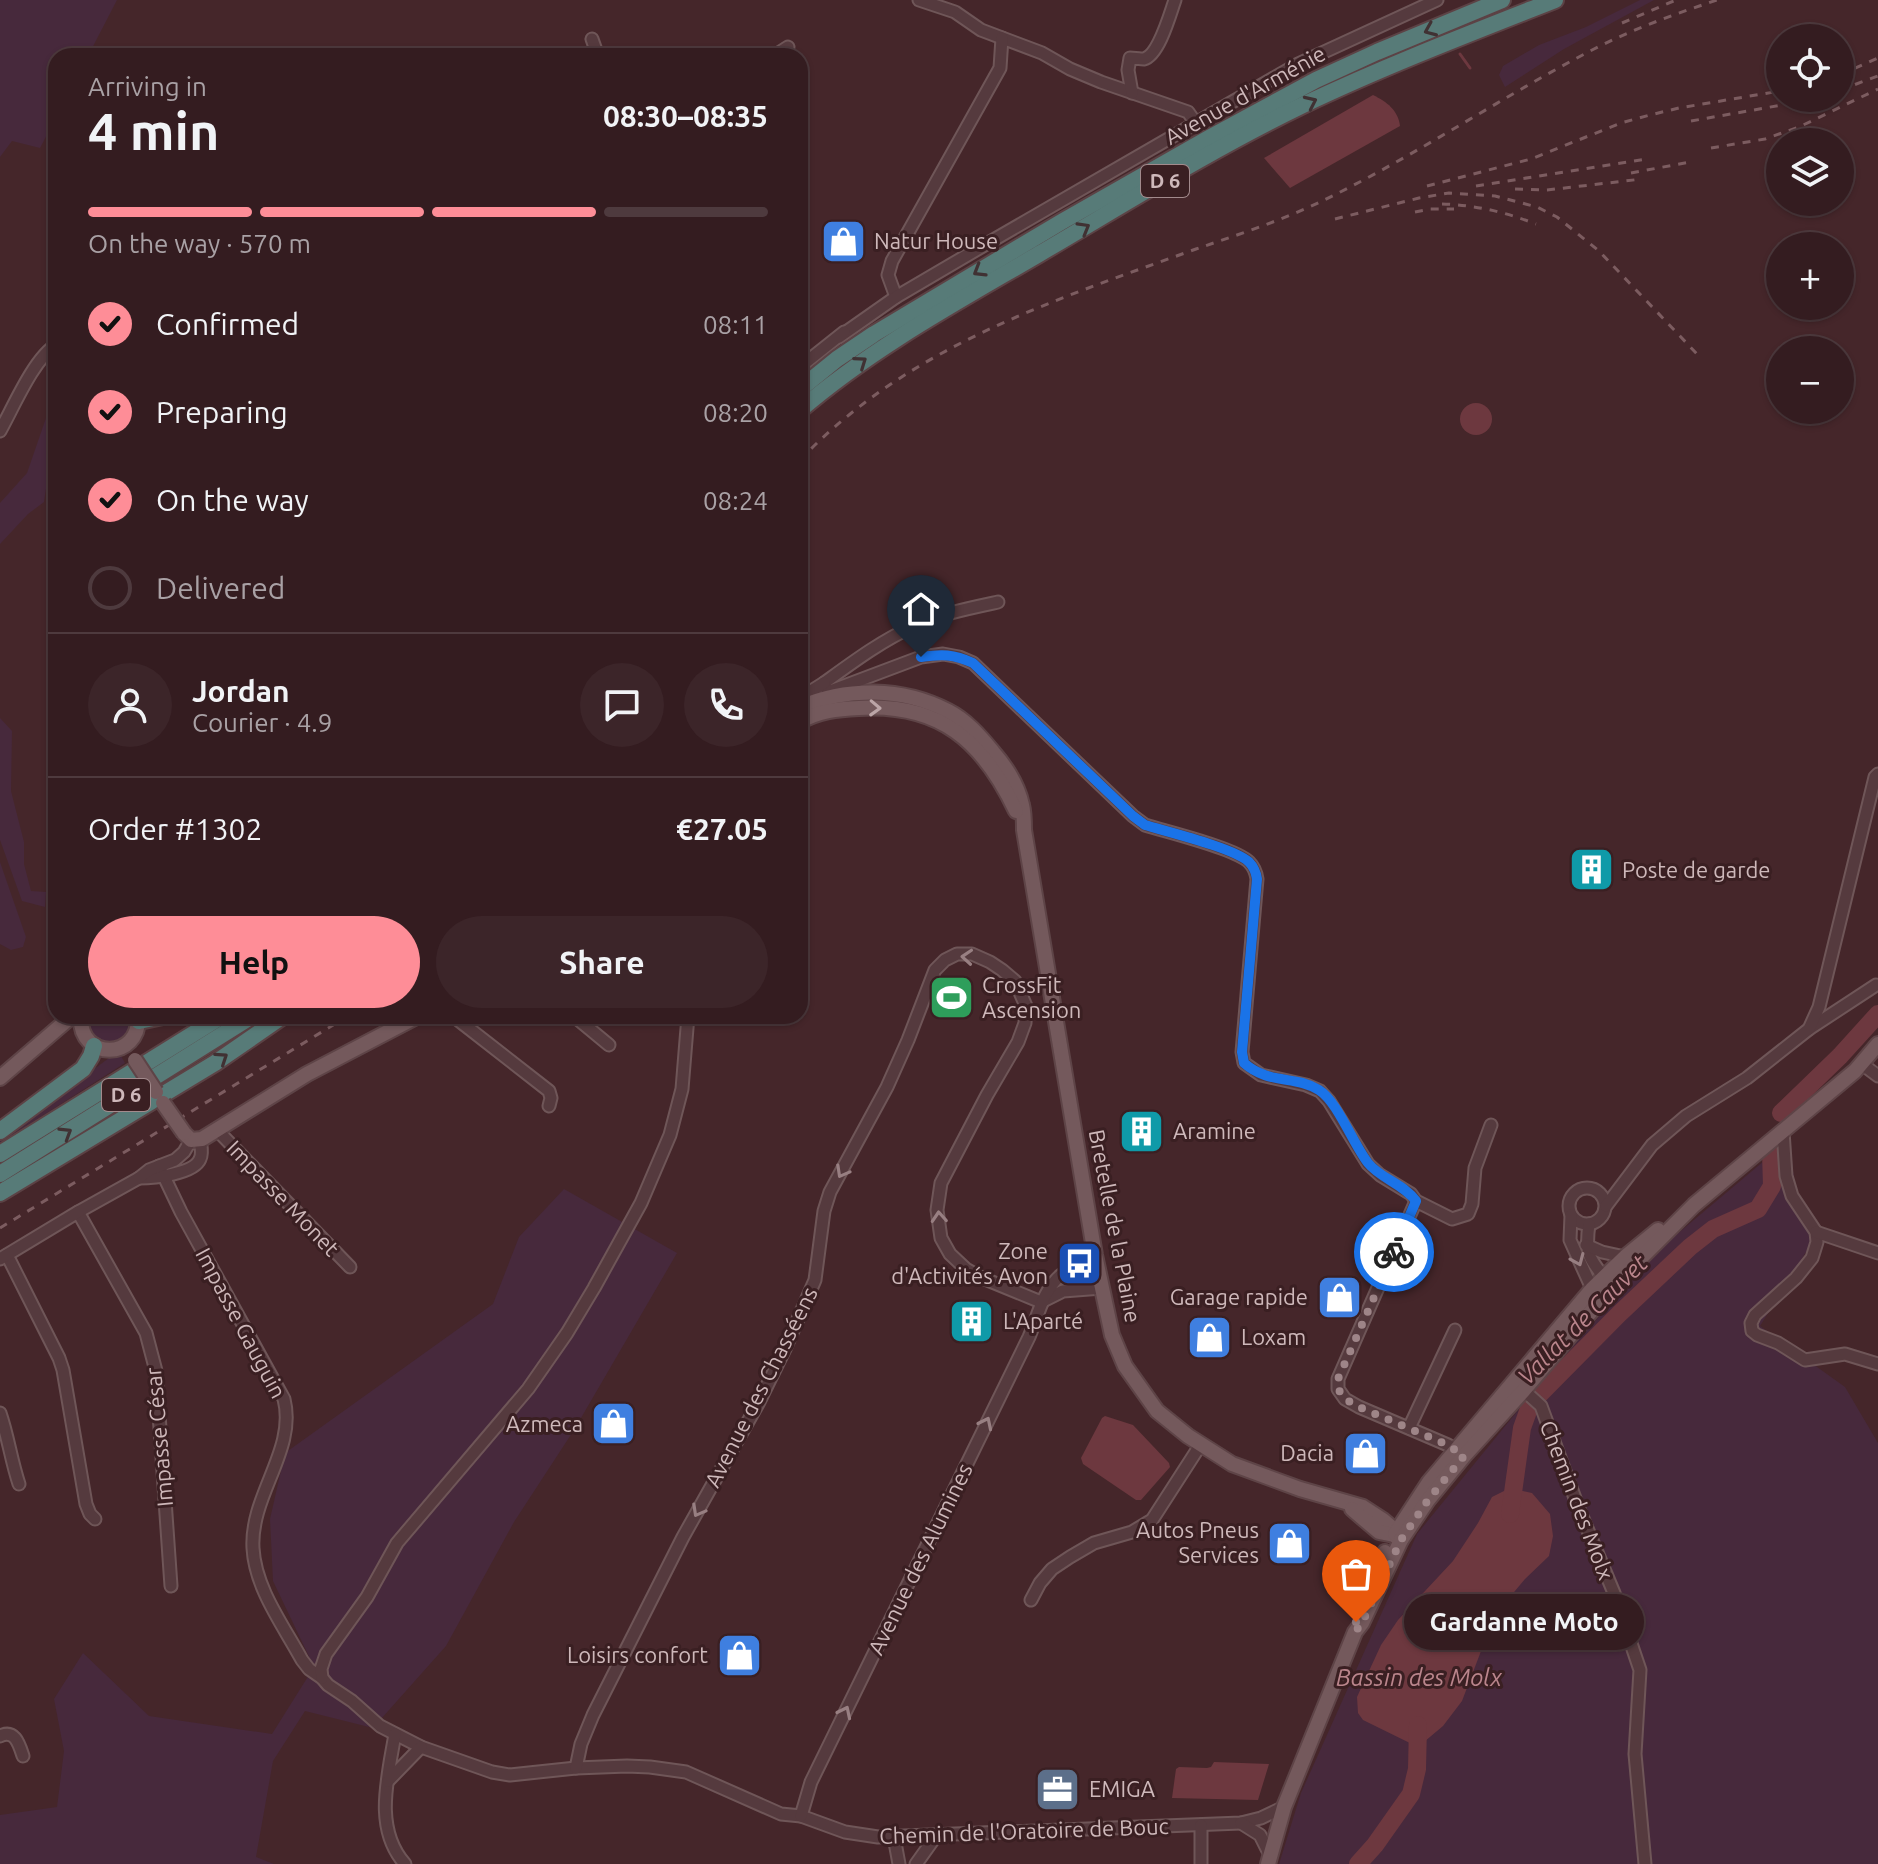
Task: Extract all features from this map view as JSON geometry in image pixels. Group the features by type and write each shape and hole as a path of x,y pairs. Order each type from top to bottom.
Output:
{"highway":[{"name":"D 6","path":"808,383 874,334 1209,138 1316,80 1502,0"},
{"name":"D 6","path":"808,403 830,384 912,329 1247,134 1366,77 1555,0"},
{"name":"D 6","path":"0,1154 209,1024"},
{"name":"D 6","path":"0,1174 239,1024"},
{"path":"0,1193 159,1098 271,1024"},
{"path":"0,1131 83,1069 91,1056 90,1043"}],"main road":[{"name":"Bretelle de la Plaine","path":"808,704 829,695 872,692 902,695 949,711 984,740 1002,763 1016,786 1022,804 1095,1255 1112,1335 1125,1366 1157,1411 1232,1464 1288,1485 1363,1507 1390,1526 1397,1537"},
{"name":"Bretelle de la Plaine","path":"808,719 825,712 829,695"},
{"path":"0,1078 64,1024"},
{"path":"81,1024 81,1030 90,1043"},
{"path":"49,1038 63,1034 76,1035 104,1050 115,1050 132,1039 138,1024"},
{"path":"125,1046 159,1098 192,1138 217,1130 307,1074 403,1024"},
{"path":"1608,1282 1694,1205 1862,1064 1878,1044"},
{"path":"1269,1859 1284,1807 1355,1632 1372,1575 1429,1482 1527,1393 1625,1257 1659,1228 1694,1205"}],"street":[{"path":"919,0 954,6 981,30 1042,53 1091,78 1188,112 1195,122"},
{"path":"1132,93 1128,70 1130,58 1143,59 1151,54 1159,42 1175,0"},
{"name":"Avenue d'Arménie","path":"808,361 895,294 932,270 976,250 1298,64 1437,0"},
{"path":"895,294 888,275 892,261 1000,68 1002,38"},
{"path":"592,39 595,48"},
{"path":"0,431 48,350"},
{"path":"829,695 869,650 916,625 998,602"},
{"path":"808,697 829,695 921,657 943,654 973,663 1145,825 1235,853 1255,870 1257,879 1242,1052 1244,1063 1261,1075 1320,1091 1368,1164 1411,1194 1416,1201 1452,1219 1468,1214 1472,1204 1475,1168 1491,1125"},
{"path":"1809,1029 1819,1007 1878,774"},
{"name":"Avenue des Chasséens","path":"576,1768 581,1744 593,1715 683,1537 759,1402 802,1312 815,1280 820,1232 830,1192 887,1087 935,970 957,954 972,954 990,962 1015,981 1026,1006 1025,1023 1018,1042 941,1183 937,1210 941,1238 950,1254 966,1269 1041,1302"},
{"path":"1571,1215 1579,1222 1589,1224 1599,1220 1652,1145 1686,1116 1747,1078 1809,1029 1876,985"},
{"path":"463,1024 549,1091 549,1106"},
{"path":"584,1024 609,1045"},
{"path":"322,1678 321,1669 326,1654 367,1597 397,1543 528,1389 567,1333 626,1232 660,1161 680,1101 687,1024"},
{"path":"1862,1064 1878,1076"},
{"name":"Impasse Monet","path":"217,1130 350,1267"},
{"path":"1783,1131 1786,1176 1792,1196 1816,1232 1817,1242 1812,1258 1796,1278 1755,1315 1751,1323 1752,1331 1805,1360 1845,1354 1878,1364"},
{"path":"162,1171 184,1152 192,1138"},
{"path":"95,1519 86,1504 59,1358 3,1257 149,1170 190,1170 201,1155 192,1138"},
{"name":"Impasse Gauguin","path":"162,1171 181,1212 284,1399 287,1411 285,1436 255,1519 253,1551 258,1577"},
{"path":"1596,1296 1570,1240 1569,1203 1579,1189 1590,1188 1600,1192 1606,1206"},
{"path":"1416,1201 1338,1379 1338,1389 1345,1399 1359,1407 1460,1452"},
{"name":"Impasse César","path":"78,1212 146,1333 156,1371 171,1586"},
{"path":"1589,1224 1586,1245 1590,1258 1608,1282"},
{"path":"1816,1232 1878,1253"},
{"path":"1586,1245 1625,1257"},
{"name":"Avenue des Alumines","path":"801,1816 811,1782 1029,1337 1041,1302 1060,1276 1095,1255"},
{"path":"1041,1302 1063,1291 1102,1288"},
{"path":"1409,1428 1455,1330"},
{"name":"Chemin des Molx","path":"1527,1393 1541,1406 1614,1593 1640,1670 1635,1754 1645,1864"},
{"path":"0,1413 19,1484"},
{"path":"1031,1600 1052,1569 1070,1557 1094,1543 1132,1532 1152,1520 1201,1444"},
{"name":"Chemin de l'Oratoire de Bouc","path":"258,1577 302,1660 328,1685 395,1734 421,1747 492,1772 510,1775 576,1768 650,1767 686,1772 781,1814 801,1816 845,1832 878,1837 1241,1823 1284,1807"},
{"path":"395,1734 384,1795 389,1834 396,1854 405,1864"},
{"path":"0,1736 13,1735 23,1756"},
{"path":"388,1781 421,1747"},
{"path":"1241,1823 1260,1835 1269,1859"},
{"path":"1201,1825 1201,1864"},
{"path":"916,1864 936,1836"},
{"path":"894,1837 899,1864"}],"shaded area":[{"path":"0,0 117,0 92,48 48,48 48,133 40,148 12,141 0,157"},
{"path":"1640,0 1654,0 1564,49 1505,87 1499,75 1503,66 1539,45 1586,27"},
{"path":"48,412 48,480 44,502 0,544 0,503 27,473"},
{"path":"0,718 12,731 11,791 24,842 24,864 31,891 46,892 45,907 22,901 0,840"},
{"path":"0,862 26,937 23,947 11,950 0,944"},
{"path":"88,1024 131,1024 121,1039 106,1043 92,1037"},
{"path":"121,1056 125,1063 0,1143 0,1139 109,1058"},
{"path":"1789,1140 1796,1193 1821,1228 1760,1326 1845,1387 1878,1443 1878,1864 1279,1864 1301,1793 1417,1534 1541,1382 1657,1251"},
{"path":"564,1189 677,1253 574,1430 514,1522 446,1646 373,1728 305,1711 273,1761 256,1857 274,1864 0,1864 0,1815 57,1807 64,1751 54,1699 83,1653 149,1716 272,1734 314,1667 273,1581 270,1519 285,1453 493,1304 519,1237"}],"water":[{"path":"1373,95 1391,107 1400,126 1290,188 1264,158"},
{"path":"1476,403 1488,407 1492,419 1488,431 1476,435 1464,431 1460,419 1464,407"},
{"path":"1105,1416 1133,1425 1169,1463 1170,1467 1141,1500 1136,1500 1083,1464 1081,1458"},
{"name":"Bassin des Molx","path":"1510,1488 1532,1493 1550,1514 1553,1536 1549,1556 1499,1610 1462,1701 1443,1726 1418,1747 1363,1720 1358,1713 1357,1697 1381,1645 1398,1620 1453,1561 1492,1497"},
{"path":"1214,1762 1269,1764 1258,1800 1172,1798 1176,1769 1207,1768"}],"waterway":[{"path":"1460,54 1470,68"},
{"name":"Vallat de Cauvet","path":"1781,1113 1878,1014"},
{"name":"Vallat de Cauvet","path":"1510,1514 1522,1428 1531,1403 1690,1247 1713,1229 1758,1209 1772,1186 1771,1153"},
{"name":"Vallat de Cauvet","path":"1358,1864 1411,1794 1417,1769 1418,1725"}],"railway":[{"path":"1622,23 1676,0"},
{"path":"808,452 842,420 888,386 985,331 1089,288 1305,209 1389,166 1594,49 1654,22 1717,0"},
{"path":"1854,69 1878,58"},
{"path":"1854,85 1878,76"},
{"path":"1711,148 1765,139 1799,127 1878,89"},
{"path":"1427,186 1531,159 1621,123 1650,115 1766,93"},
{"path":"1691,121 1766,108"},
{"path":"1476,186 1646,159"},
{"path":"1631,173 1690,162"},
{"path":"1515,189 1547,190 1642,179"},
{"path":"1335,219 1449,193 1495,196 1537,207 1557,217 1599,251 1697,354"},
{"path":"1442,204 1490,210 1536,224"},
{"path":"1415,212 1454,209"},
{"path":"0,1228 335,1024"}],"way so far":[{"path":"1356,1622 1355,1632 1401,1540 1464,1456 1448,1445 1359,1407 1345,1399 1338,1389 1338,1379 1394,1252"}],"place":[{"name":"Natur House","path":"843,241"},
{"name":"Poste de garde","path":"1591,870"},
{"name":"CrossFit Ascension","path":"951,998"},
{"name":"Aramine","path":"1142,1131"},
{"name":"Zone d'Activités Avon","path":"1079,1264"},
{"name":"Garage rapide","path":"1339,1297"},
{"name":"L'Aparté","path":"972,1321"},
{"name":"Loxam","path":"1210,1337"},
{"name":"Azmeca","path":"614,1424"},
{"name":"Dacia","path":"1365,1453"},
{"name":"Autos Pneus Services","path":"1290,1543"},
{"name":"Gardanne Moto","path":"1356,1622"},
{"name":"Loisirs confort","path":"739,1655"},
{"name":"EMIGA","path":"1058,1789"}],"route":[{"path":"921,657 943,654 973,663 1145,825 1235,853 1250,863 1257,879 1242,1052 1244,1063 1261,1075 1320,1091 1368,1164 1411,1194 1416,1201 1394,1252"}]}
